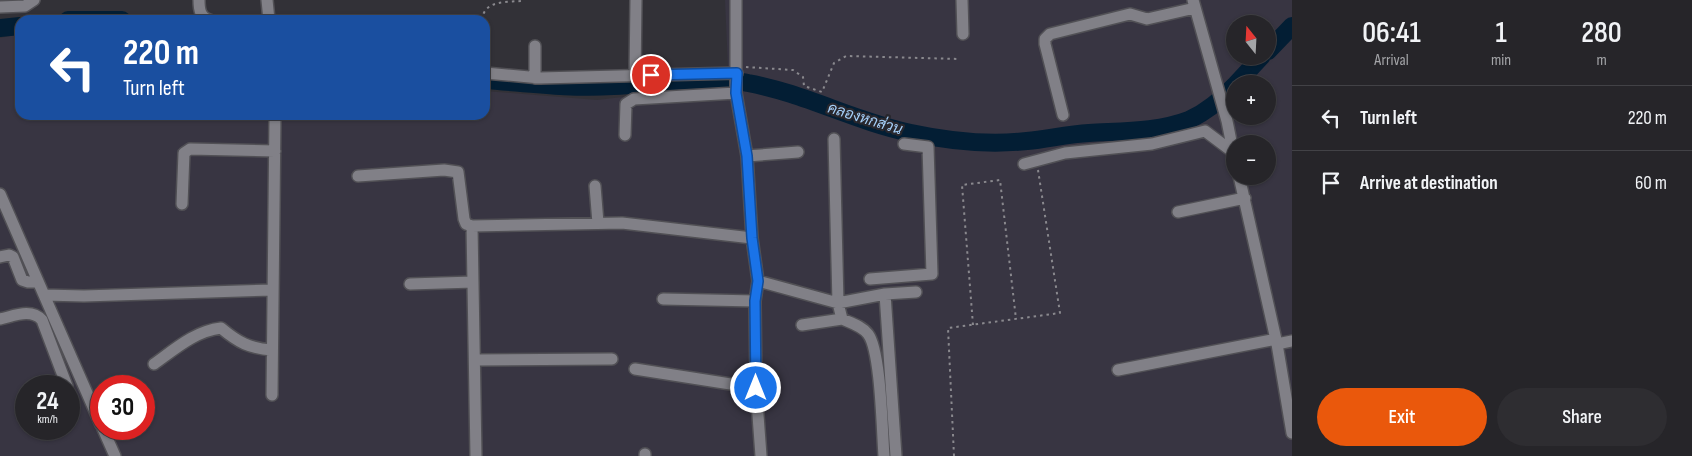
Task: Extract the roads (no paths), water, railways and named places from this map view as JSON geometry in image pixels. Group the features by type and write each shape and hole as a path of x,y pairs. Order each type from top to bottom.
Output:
{"street":[{"path":"0,7 24,6 34,0"},
{"path":"199,0 203,15"},
{"path":"267,0 268,15"},
{"path":"635,76 636,0"},
{"path":"736,0 736,93 747,156 752,238 758,281 755,301 756,388 761,456"},
{"path":"962,0 962,34"},
{"path":"1063,115 1045,44 1045,39 1050,34 1130,14 1147,19 1194,4 1216,77 1230,135"},
{"path":"535,46 535,78"},
{"path":"490,74 535,78 736,72"},
{"path":"625,135 626,104 634,100 736,93"},
{"path":"272,395 276,120"},
{"path":"1024,164 1065,153 1152,144 1205,131 1226,149"},
{"path":"834,139 838,303 842,319"},
{"path":"870,279 932,274 928,147 904,144"},
{"path":"182,204 184,153 190,149 275,151"},
{"path":"747,156 798,152"},
{"path":"358,176 444,170 458,172 464,219 466,224 472,226 622,223 752,238"},
{"path":"1241,185 1277,341 1292,433"},
{"path":"595,186 598,223"},
{"path":"0,194 90,400"},
{"path":"1178,212 1245,198"},
{"path":"472,226 476,456"},
{"path":"0,257 9,255 13,257 22,280 38,282"},
{"path":"758,281 838,303 885,294 913,292 908,276"},
{"path":"410,284 473,282"},
{"path":"44,295 84,296 272,290"},
{"path":"885,294 896,456"},
{"path":"663,299 755,301"},
{"path":"0,319 32,313 37,315 42,320 64,375"},
{"path":"802,325 842,319 859,326 869,334 878,363 884,456"},
{"path":"154,364 196,335 207,330 222,328 244,345 272,350"},
{"path":"1118,370 1277,341 1292,341"},
{"path":"475,360 612,359"},
{"path":"636,369 756,388"},
{"path":"108,440 115,456"}],"waterway":[{"name":"คลองหกส่วน","path":"0,28 15,26"},
{"name":"คลองหกส่วน","path":"1276,43 1292,26"},
{"name":"คลองหกส่วน","path":"1244,75 1254,65"},
{"name":"คลองหกส่วน","path":"490,80 581,87 698,79 732,80 789,93 870,122 911,133 954,140 998,143 1165,127 1195,117 1226,93"}]}
